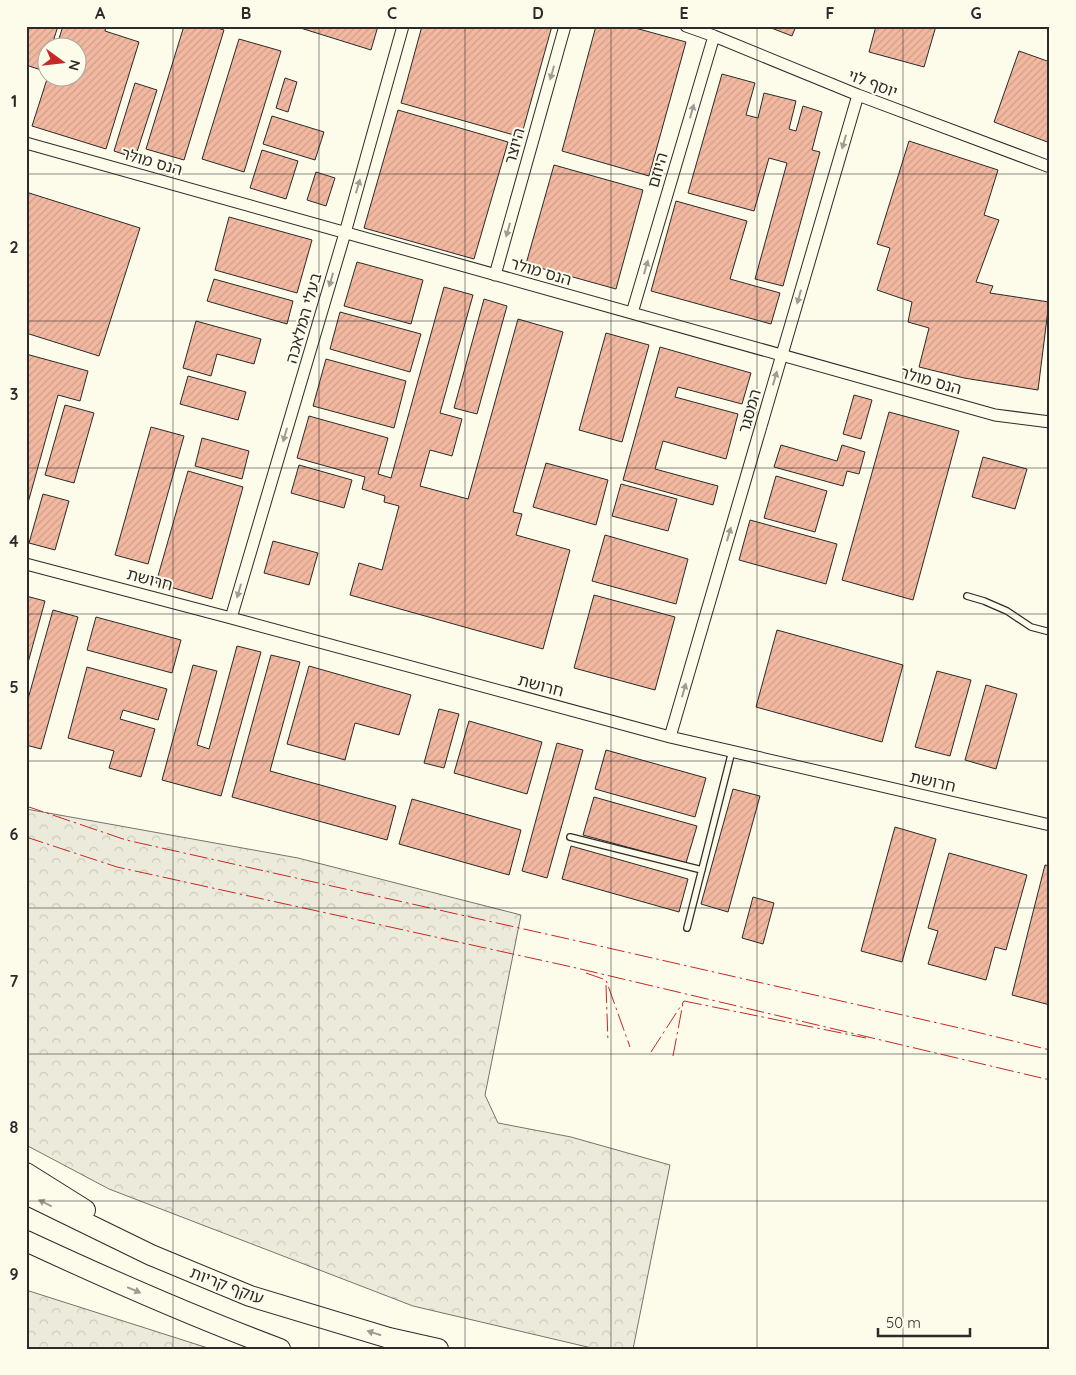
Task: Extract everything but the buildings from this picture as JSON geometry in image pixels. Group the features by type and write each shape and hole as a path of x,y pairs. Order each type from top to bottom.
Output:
{"highway":[{"path":"26,1172 151,1254"},
{"name":"עוקף קריות","path":"26,1194 151,1254 250,1296 389,1338 438,1349"},
{"path":"26,1241 104,1278 280,1349"},
{"path":"26,1254 50,1264 104,1278"}],"street":[{"name":"בעלי המלאכה","path":"231,618 345,233 403,26"},
{"name":"היוצר","path":"495,275 565,26"},
{"name":"יוסף לוי","path":"686,26 858,95 1050,167"},
{"name":"היוזם","path":"632,313 714,36"},
{"name":"המסגר","path":"670,736 858,95"},
{"name":"הנס מולר","path":"26,143 995,415 1050,422"},
{"name":"חרושת","path":"26,564 670,736 1050,825"}],"lane":[{"path":"966,596 984,601 1006,611 1031,627 1050,632"},
{"path":"687,928 732,751"},
{"path":"570,837 702,870"}],"green space":[{"path":"26,809 298,858 521,915 485,1095 498,1123 571,1137 670,1165 633,1349 596,1349 413,1306 109,1189 26,1145"},
{"path":"26,1290 211,1349 26,1349"}],"power":[{"path":"26,806 126,840 582,942 1050,1050"},
{"path":"26,837 117,867 572,967 1050,1080"},
{"path":"586,973 606,980 630,1047"},
{"path":"606,985 608,1042"},
{"path":"684,1001 866,1038"},
{"path":"651,1052 684,1001"},
{"path":"673,1056 683,1003"}]}
